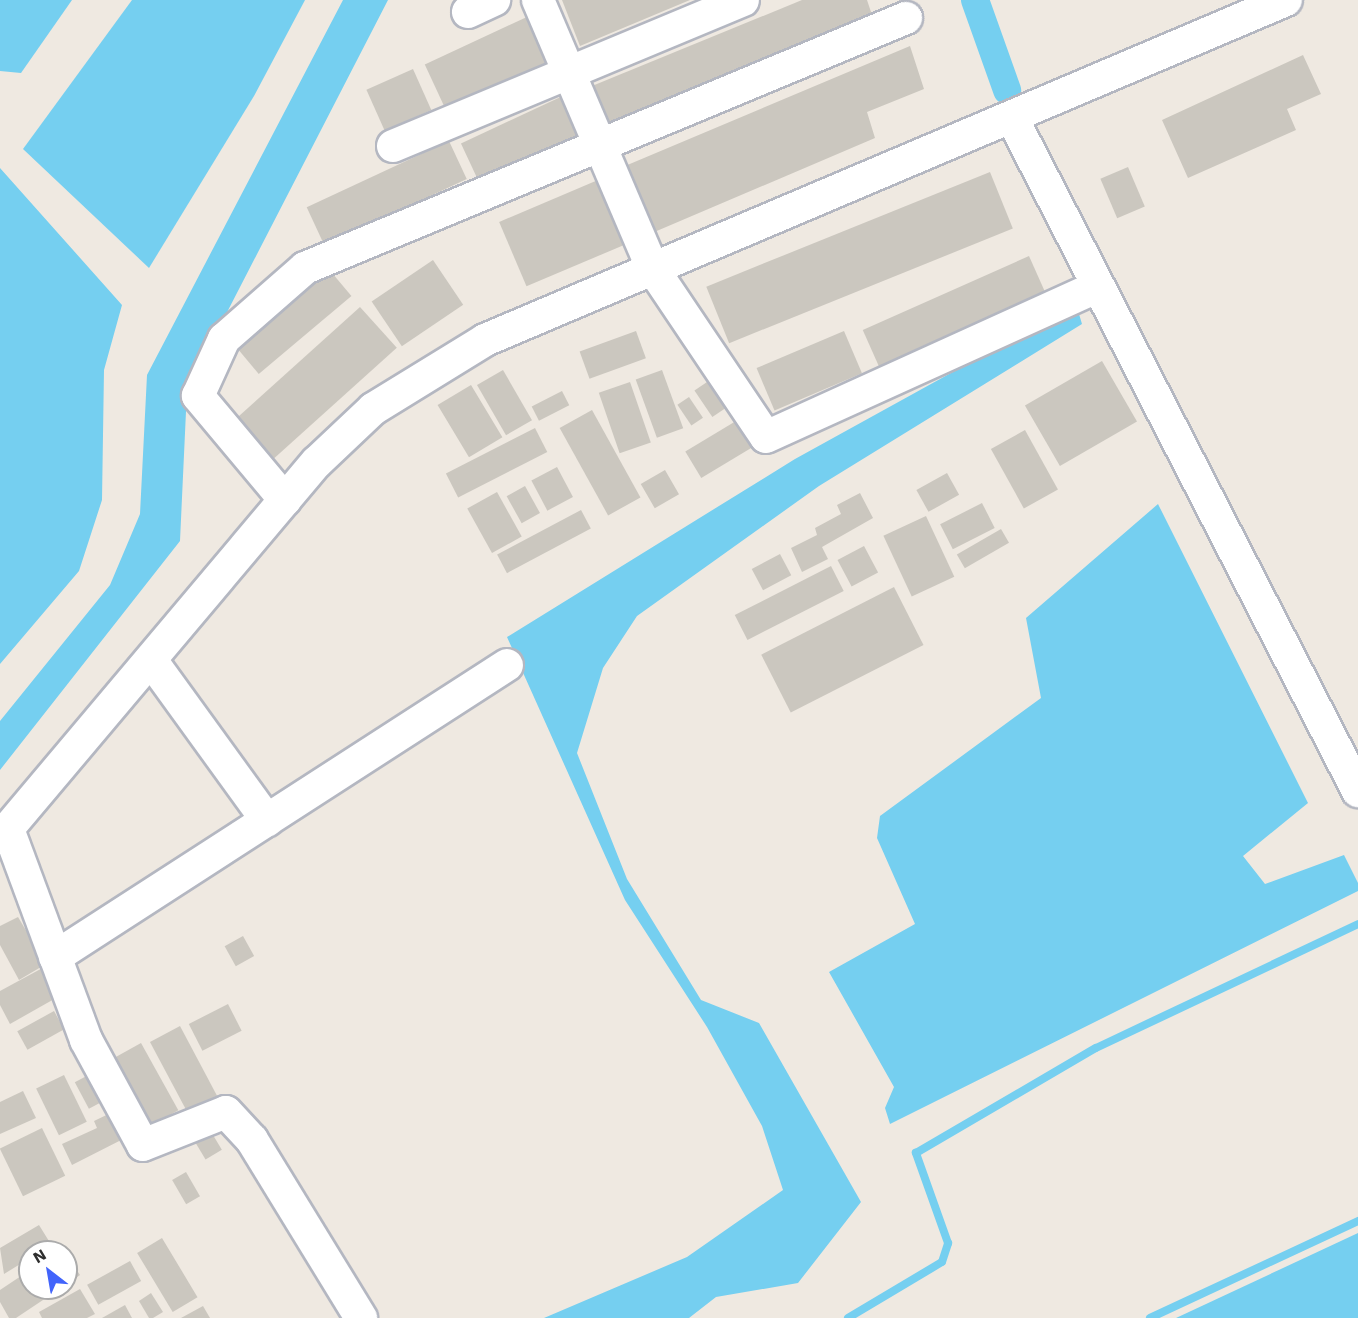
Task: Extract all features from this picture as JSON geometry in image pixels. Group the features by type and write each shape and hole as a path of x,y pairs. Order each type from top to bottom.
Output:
{"street":[{"path":"538,0 653,269 765,437 1097,287"},
{"path":"393,146 743,0"},
{"path":"361,1318 252,1140 226,1112 143,1145 86,1040 55,957 4,834 317,462 373,410 485,340 1286,0"},
{"path":"285,500 198,396 224,339 305,268 906,18"},
{"path":"1012,118 1358,791"},
{"path":"151,660 267,820"},
{"path":"55,957 507,665"}],"water":[{"path":"0,0 72,0 21,73 0,71"},
{"path":"132,0 305,0 254,96 149,268 23,149"},
{"path":"343,0 388,0 187,390 180,541 0,770 0,721 110,585 140,514 147,375"},
{"path":"0,168 122,305 104,370 102,500 79,571 0,664"},
{"path":"1076,304 1082,324 819,486 637,616 603,668 577,753 627,879 701,1000 759,1023 861,1202 798,1283 716,1297 689,1318 544,1318 687,1257 783,1190 762,1126 707,1027 625,900 507,637 795,459"},
{"path":"1158,504 1308,803 1243,856 1265,884 1344,855 1358,883 1358,891 890,1124 885,1108 894,1087 829,972 915,924 877,838 880,816 1041,698 1026,618"},
{"path":"1358,1233 1358,1318 1176,1318"}],"building":[{"path":"562,0 690,0 580,46"},
{"path":"802,0 867,0 873,18 607,127 592,86"},
{"path":"529,16 550,61 446,110 425,65"},
{"path":"910,46 924,89 867,112 875,138 652,233 625,166"},
{"path":"1303,55 1321,94 1287,109 1296,130 1188,178 1162,120"},
{"path":"413,69 431,110 385,131 366,90"},
{"path":"567,94 587,137 481,186 461,143"},
{"path":"449,141 467,179 324,245 307,207"},
{"path":"1128,167 1145,207 1117,218 1100,179"},
{"path":"990,172 1013,229 729,343 706,287"},
{"path":"605,177 632,241 526,286 499,222"},
{"path":"1029,256 1048,298 881,372 863,330"},
{"path":"433,260 463,305 402,346 372,301"},
{"path":"327,267 351,296 259,374 234,345"},
{"path":"360,307 397,348 274,458 237,417"},
{"path":"636,331 646,358 590,379 580,352"},
{"path":"844,331 862,373 775,410 757,368"},
{"path":"1102,361 1137,422 1060,466 1025,406"},
{"path":"503,370 532,420 506,435 477,385"},
{"path":"662,370 683,428 657,438 636,380"},
{"path":"716,376 734,403 712,417 694,391"},
{"path":"630,382 651,443 620,453 599,393"},
{"path":"471,385 502,437 469,457 438,405"},
{"path":"562,391 569,405 539,421 532,406"},
{"path":"689,397 703,418 691,426 677,405"},
{"path":"592,410 640,497 608,515 560,428"},
{"path":"741,418 757,445 701,478 685,451"},
{"path":"535,428 547,452 458,497 446,473"},
{"path":"1025,430 1058,489 1024,508 991,449"},
{"path":"557,467 573,497 547,511 531,481"},
{"path":"665,470 679,494 655,508 641,484"},
{"path":"947,473 959,495 929,512 916,490"},
{"path":"525,486 540,513 522,523 507,496"},
{"path":"497,492 522,537 492,553 467,508"},
{"path":"860,493 873,518 822,547 828,559 802,572 791,548 817,535 815,528 841,514 837,505"},
{"path":"982,503 995,528 953,549 940,524"},
{"path":"581,510 591,529 507,573 497,555"},
{"path":"926,516 954,577 912,597 883,536"},
{"path":"1001,529 1009,543 965,568 957,554"},
{"path":"864,546 878,572 852,587 838,560"},
{"path":"780,554 791,575 763,590 752,569"},
{"path":"831,566 844,591 747,640 735,615"},
{"path":"894,587 924,645 791,713 761,655"},
{"path":"18,917 46,964 19,980 0,945 0,926"},
{"path":"243,936 254,956 236,966 225,946"},
{"path":"48,965 63,994 10,1024 0,1005 0,991"},
{"path":"228,1004 242,1031 202,1051 189,1024"},
{"path":"54,1011 64,1029 27,1050 17,1031"},
{"path":"180,1026 218,1097 188,1113 150,1042"},
{"path":"141,1043 178,1110 146,1128 109,1061"},
{"path":"96,1071 110,1097 89,1109 75,1082"},
{"path":"64,1075 87,1122 59,1135 36,1089"},
{"path":"23,1091 36,1118 0,1134 0,1102"},
{"path":"119,1109 131,1135 72,1165 62,1144 97,1128 94,1121"},
{"path":"42,1128 65,1176 23,1196 0,1148"},
{"path":"210,1130 222,1150 206,1160 194,1140"},
{"path":"186,1172 200,1196 186,1204 172,1180"},
{"path":"39,1225 48,1240 18,1240 18,1265 4,1274 0,1248"},
{"path":"162,1238 198,1297 173,1312 137,1253"},
{"path":"130,1261 141,1281 98,1305 87,1285"},
{"path":"18,1278 18,1300 43,1300 16,1318 9,1318 0,1302 0,1290"},
{"path":"80,1289 95,1314 87,1318 42,1318 39,1312 60,1300 78,1300"},
{"path":"151,1293 163,1312 149,1318 139,1301"},
{"path":"125,1305 132,1318 102,1318"},
{"path":"203,1306 210,1318 181,1318"}],"waterway":[{"path":"975,0 1007,90"},
{"path":"848,1318 942,1262 948,1243 916,1153 1096,1048 1358,924"},
{"path":"1150,1318 1358,1221"}]}
